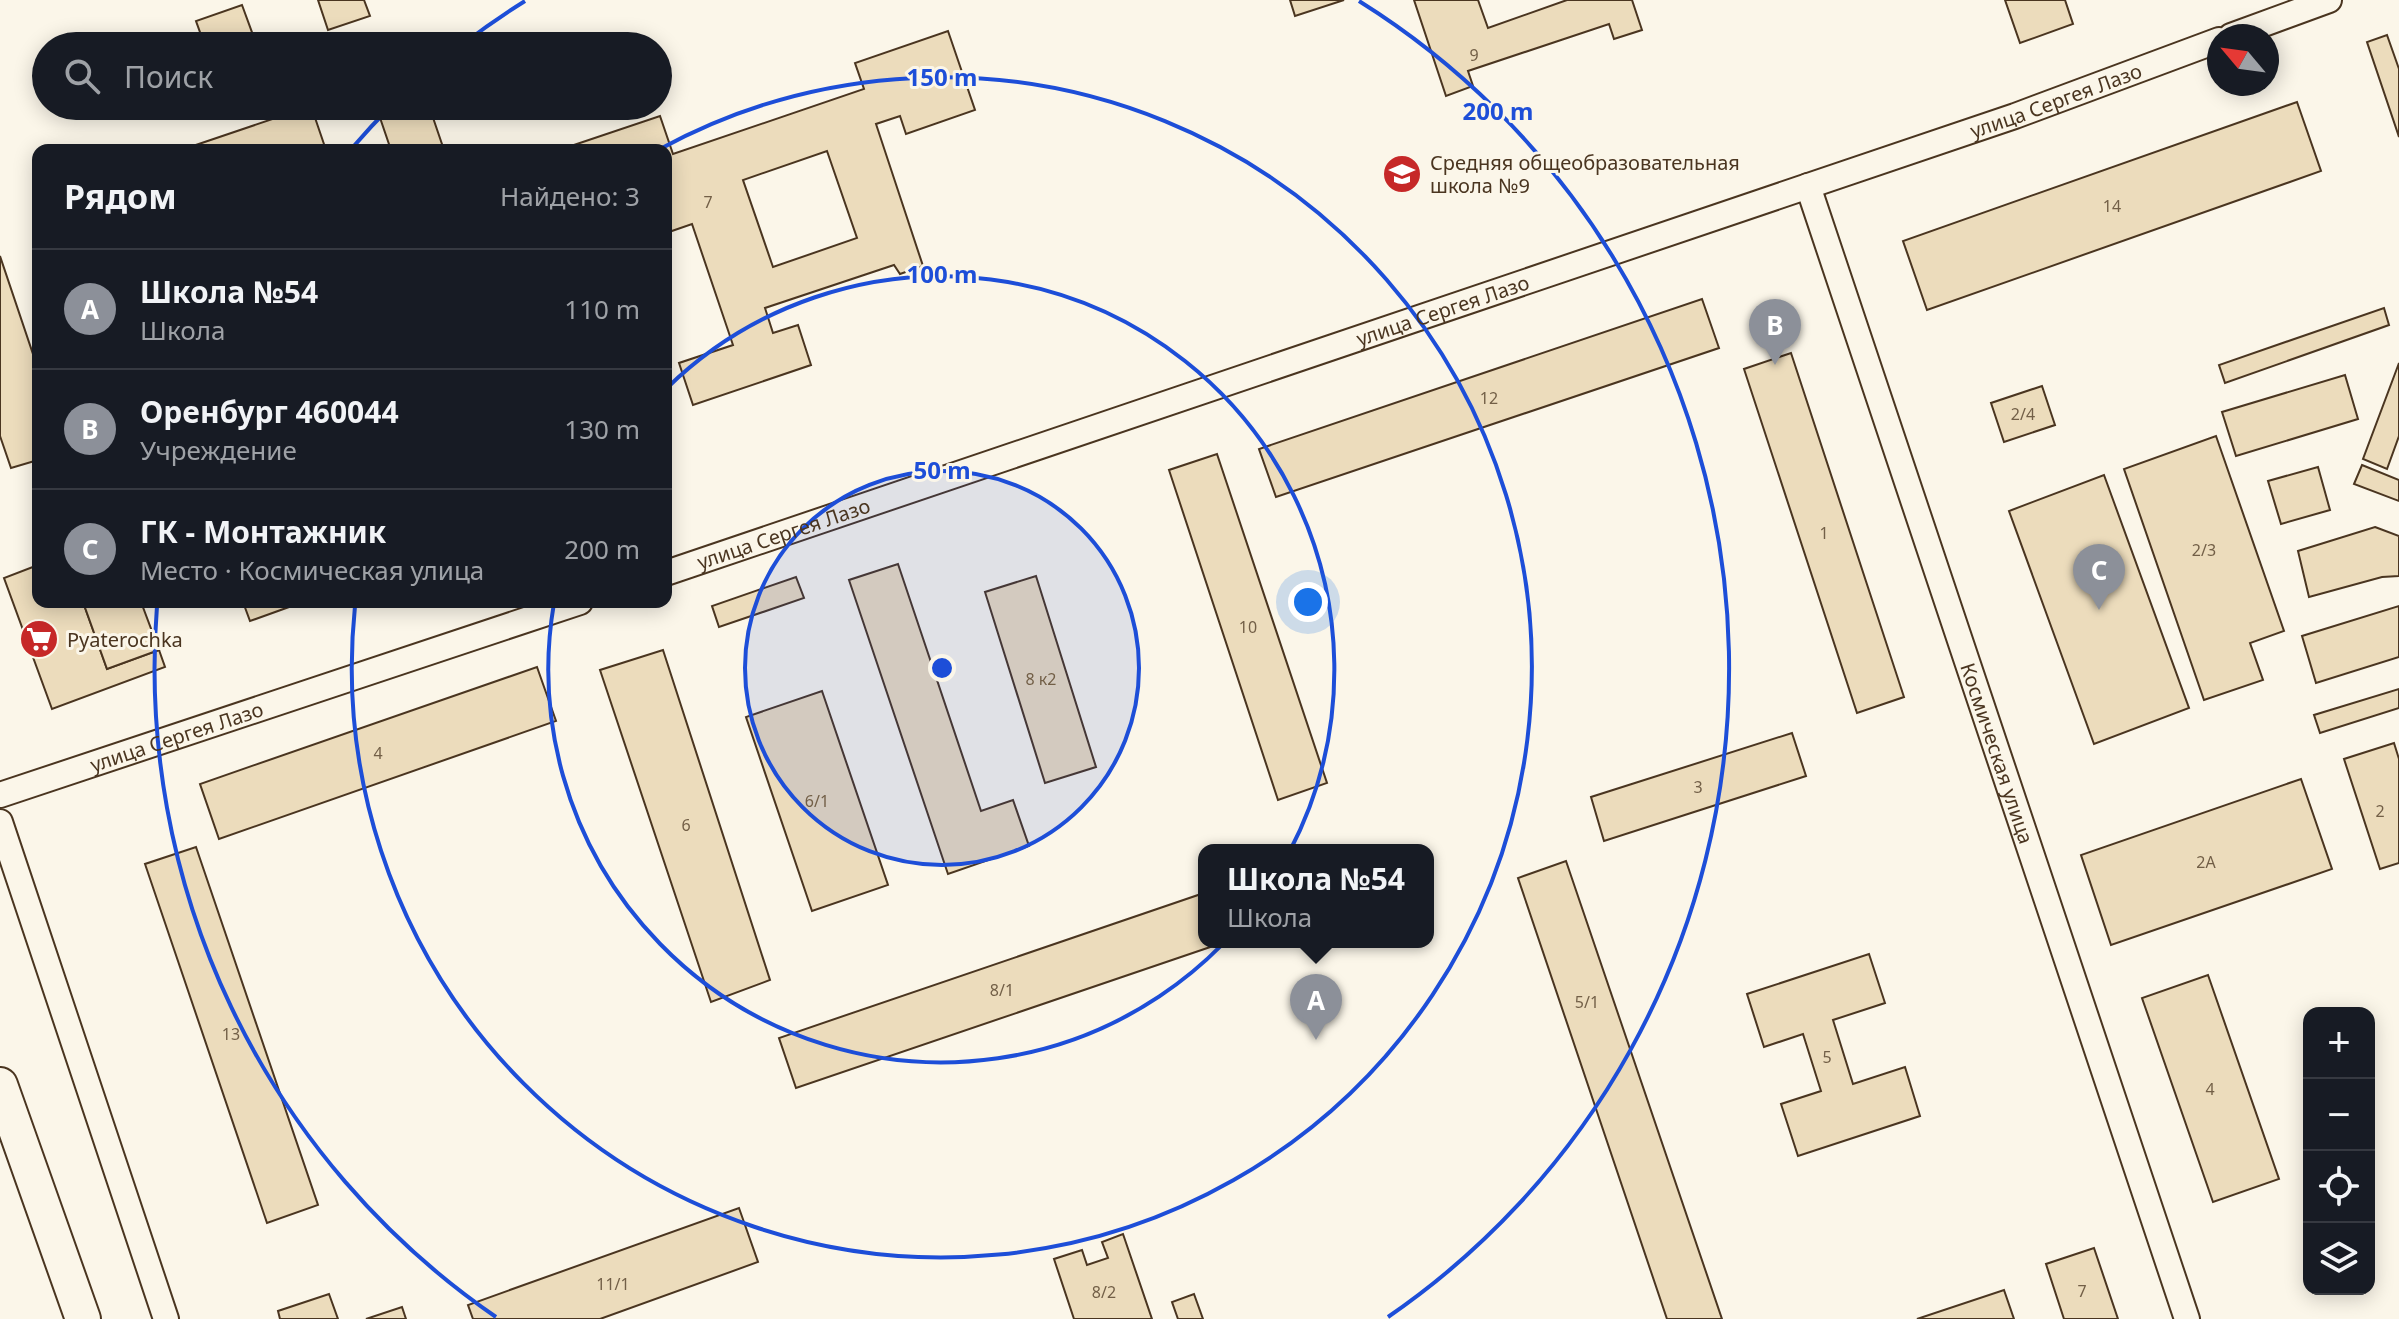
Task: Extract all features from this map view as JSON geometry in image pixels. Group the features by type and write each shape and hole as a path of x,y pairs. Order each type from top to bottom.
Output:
{"main road":[{"path":"1,1088 83,1319"}],"street":[{"path":"2264,24 2329,0"},
{"name":"улица Сергея Лазо","path":"672,571 2015,116 2207,44"},
{"name":"Космическая улица","path":"1808,186 2187,1319"},
{"name":"улица Сергея Лазо","path":"0,795 562,608"},
{"path":"0,822 166,1319"}],"building":[{"path":"318,0 364,0 370,16 328,30"},
{"path":"1290,0 1344,0 1295,16"},
{"path":"1414,0 1478,0 1488,28 1567,0 1632,0 1642,30 1614,39 1609,24 1468,71 1473,86 1446,96"},
{"path":"2005,0 2065,0 2073,24 2020,43"},
{"path":"242,5 252,32 200,32 196,21"},
{"path":"948,31 975,110 906,134 900,116 876,124 923,266 900,274 894,265 765,308 773,333 798,325 811,365 693,405 679,363 733,345 692,224 672,231 672,151 673,154 864,89 855,63","holes":["827,151 857,238 773,267 743,180"]},
{"path":"2387,35 2399,69 2399,137 2367,42"},
{"path":"2297,102 2321,171 1927,310 1903,241"},
{"path":"270,120 316,120 324,144 199,144"},
{"path":"381,120 434,120 442,144 389,144"},
{"path":"648,120 661,120 670,144 577,144"},
{"path":"0,256 32,351 32,462 11,468 0,436"},
{"path":"1702,299 1719,348 1276,497 1259,449"},
{"path":"2384,308 2389,325 2225,383 2219,365"},
{"path":"1791,353 1904,697 1857,713 1744,369"},
{"path":"2399,363 2399,436 2387,469 2363,459"},
{"path":"2345,375 2358,419 2236,456 2222,412"},
{"path":"2042,386 2055,425 2004,442 1991,403"},
{"path":"2216,436 2284,631 2250,643 2263,680 2204,700 2124,469"},
{"path":"1217,454 1327,783 1278,800 1169,470"},
{"path":"2362,465 2399,480 2399,501 2354,484"},
{"path":"2318,467 2330,510 2281,524 2268,481"},
{"path":"2104,475 2189,708 2094,744 2009,511"},
{"path":"2375,527 2399,536 2399,576 2382,577 2309,597 2298,551"},
{"path":"898,564 981,811 1013,800 1029,846 948,874 849,580"},
{"path":"32,567 32,608 85,608 107,669 159,650 165,667 52,709 4,578"},
{"path":"1036,576 1096,767 1045,783 985,592"},
{"path":"796,577 804,598 719,627 712,606"},
{"path":"2399,606 2399,657 2316,683 2302,636"},
{"path":"85,608 143,608 159,650 107,669"},
{"path":"245,608 286,608 250,621"},
{"path":"663,650 770,980 711,1002 600,670"},
{"path":"537,667 556,721 219,839 200,784"},
{"path":"2399,689 2399,708 2320,733 2314,715"},
{"path":"822,691 888,885 812,911 746,717"},
{"path":"1792,733 1806,776 1604,841 1591,797"},
{"path":"2394,743 2399,759 2399,863 2380,869 2344,759"},
{"path":"2301,779 2332,869 2111,945 2081,855"},
{"path":"196,847 318,1205 267,1223 145,864"},
{"path":"1566,861 1722,1319 1667,1319 1518,878"},
{"path":"1198,895 1198,948 1207,948 796,1088 779,1038"},
{"path":"1869,954 1885,1003 1833,1020 1853,1084 1905,1067 1920,1116 1798,1156 1781,1104 1821,1091 1803,1034 1764,1047 1747,994"},
{"path":"2208,975 2279,1179 2213,1202 2142,998"},
{"path":"739,1208 758,1262 600,1319 473,1319 468,1305"},
{"path":"1123,1234 1152,1319 1074,1319 1054,1259 1082,1250 1087,1265 1108,1258 1102,1242"},
{"path":"2094,1248 2118,1319 2064,1319 2046,1264"},
{"path":"2004,1290 2014,1319 1917,1319"},
{"path":"329,1294 338,1319 280,1319 278,1311"},
{"path":"1194,1294 1203,1319 1178,1319 1172,1302"},
{"path":"402,1307 406,1319 366,1319"}],"place":[{"name":"Средняя общеобразовательная школа №9","path":"1402,174"},
{"name":"Оренбург 460044","path":"1775,365"},
{"name":"ГК - Монтажник","path":"2099,610"},
{"name":"Pyaterochka","path":"39,639"},
{"name":"Школа №54","path":"1316,1040"}]}
